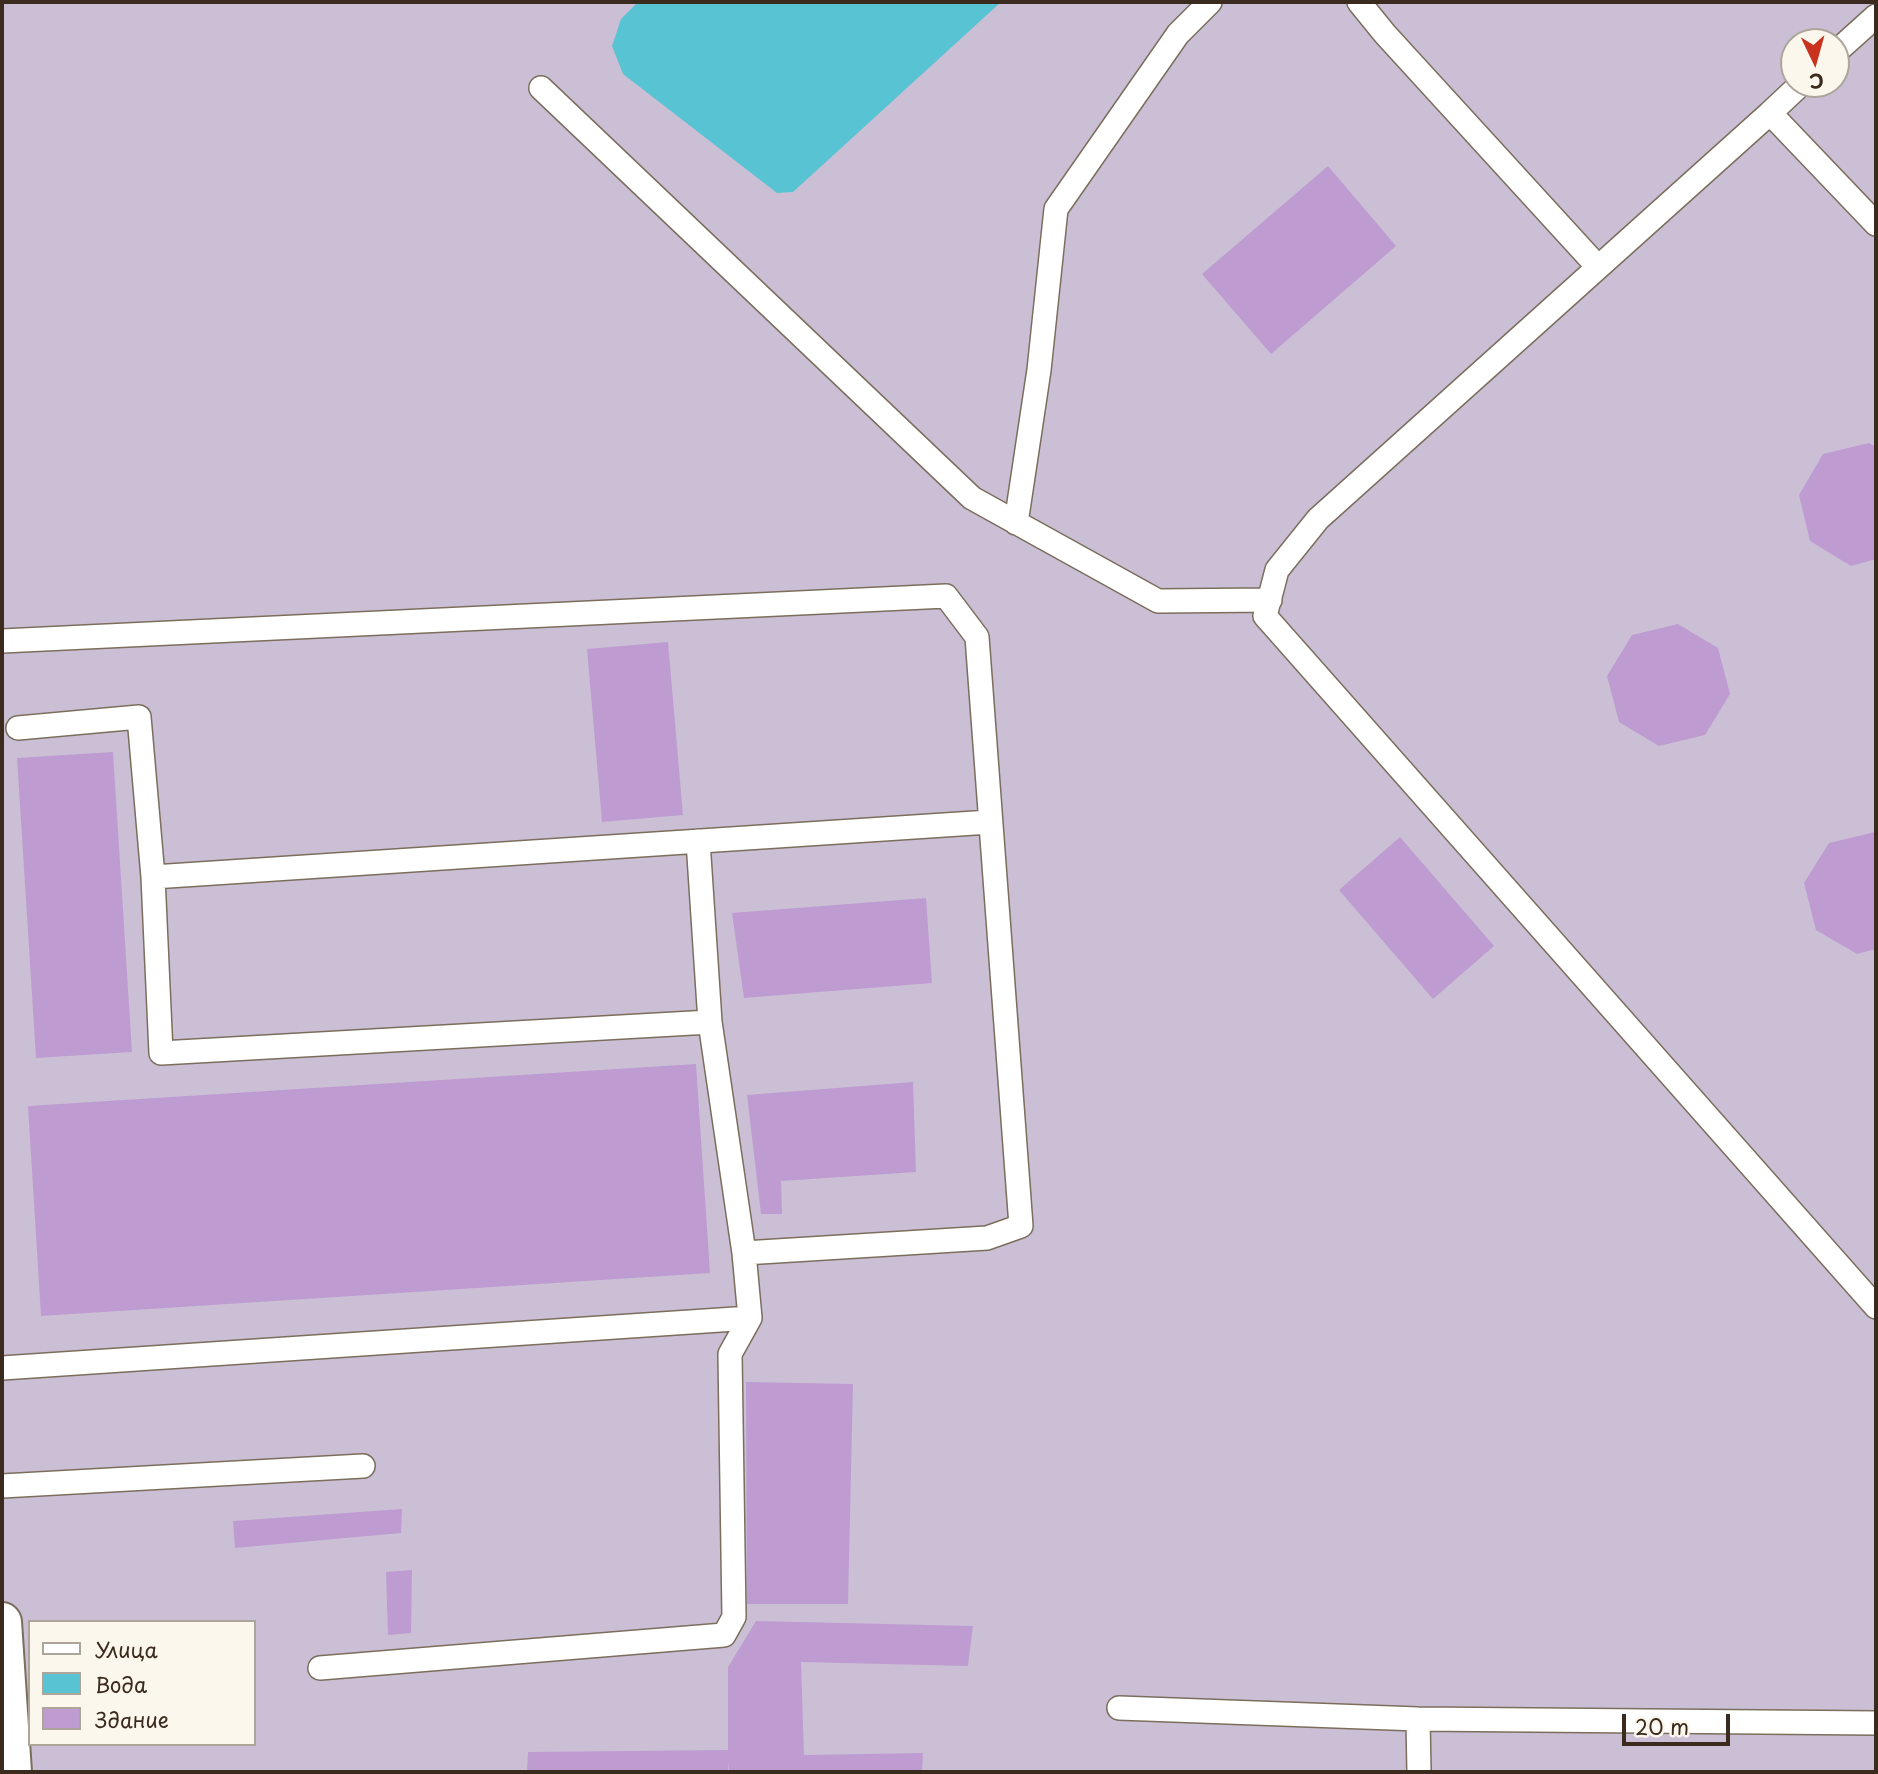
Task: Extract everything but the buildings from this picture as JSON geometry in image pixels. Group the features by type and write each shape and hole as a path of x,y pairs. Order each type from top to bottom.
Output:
{"street":[{"path":"2,1622 12,1772"}],"lane":[{"path":"1016,523 1039,370 1056,209 1178,34 1210,2"},
{"path":"1359,2 1598,268"},
{"path":"1850,39 1876,16"},
{"path":"541,88 972,498 1158,601 1270,600"},
{"path":"1786,98 1318,519 1278,570 1265,616 1876,1307"},
{"path":"1770,113 1876,224"},
{"path":"2,642 946,596 977,637 1021,1226 987,1238 744,1254"},
{"path":"18,728 139,717 153,877 161,1053 710,1022"},
{"path":"153,877 990,822"},
{"path":"320,1668 724,1634 734,1617 730,1354 750,1318 744,1254 710,1022 698,841"},
{"path":"2,1368 750,1318"},
{"path":"2,1486 363,1466"},
{"path":"1118,1708 1418,1719 1876,1723"},
{"path":"1418,1719 1419,1772"}],"shaded area":[{"path":"2,2 1876,2 1876,1772 2,1772"}],"water":[{"path":"638,2 1001,2 793,192 777,193 623,74 612,46 621,19"}]}
